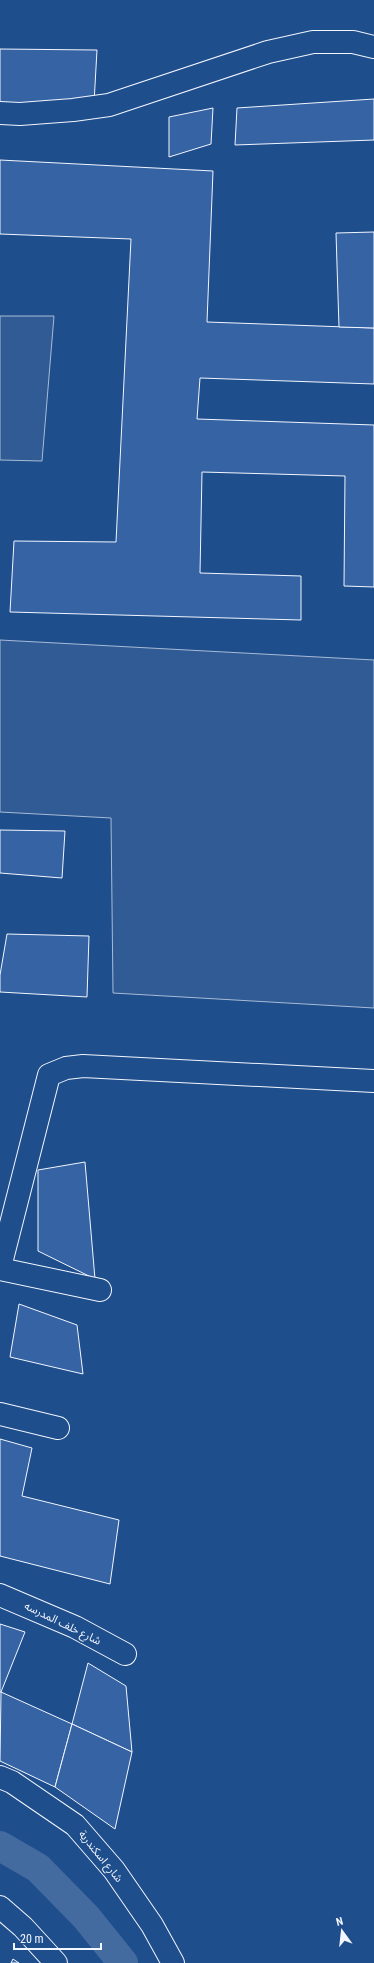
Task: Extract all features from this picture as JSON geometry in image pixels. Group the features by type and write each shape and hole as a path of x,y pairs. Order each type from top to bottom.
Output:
{"street":[{"path":"0,113 20,114 66,111 109,105 268,52 313,42 353,42 374,47"},
{"path":"100,1290 0,1264 49,1075 66,1068 83,1066 374,1081"},
{"path":"0,1414 58,1428"},
{"name":"شارع خلف المدرسه","path":"0,1595 75,1627 125,1654"},
{"name":"شارع اسكندرية","path":"0,1777 12,1782 75,1825 114,1870 152,1925 173,1963"},
{"path":"0,1907 24,1927 56,1963"}],"shaded area":[{"path":"0,316 54,316 42,461 0,460"},
{"path":"0,640 374,660 374,1008 113,993 111,818 0,812"}],"building":[{"path":"0,49 97,50 94,103 0,103"},
{"path":"374,99 374,140 235,145 237,108"},
{"path":"213,108 211,144 169,157 169,117"},
{"path":"0,160 213,171 207,322 374,328 374,384 200,378 197,419 374,425 374,587 344,586 345,476 202,472 200,573 301,576 301,620 10,612 14,541 116,542 131,239 0,234"},
{"path":"374,232 374,328 339,327 336,233"},
{"path":"0,830 65,831 62,878 0,873"},
{"path":"7,934 89,936 87,997 0,992 0,975"},
{"path":"85,1162 95,1279 38,1251 38,1170"},
{"path":"19,1304 77,1325 83,1374 10,1357"},
{"path":"0,1439 32,1448 22,1496 119,1520 110,1584 0,1556"},
{"path":"0,1624 25,1632 1,1692 0,1692"},
{"path":"88,1663 126,1686 132,1752 72,1724"},
{"path":"1,1692 72,1724 55,1787 0,1761"},
{"path":"72,1724 132,1752 115,1829 55,1787"},
{"path":"13,1959 19,1963 11,1963"}],"waterway":[{"path":"0,1846 38,1868 86,1917 123,1963"}]}
